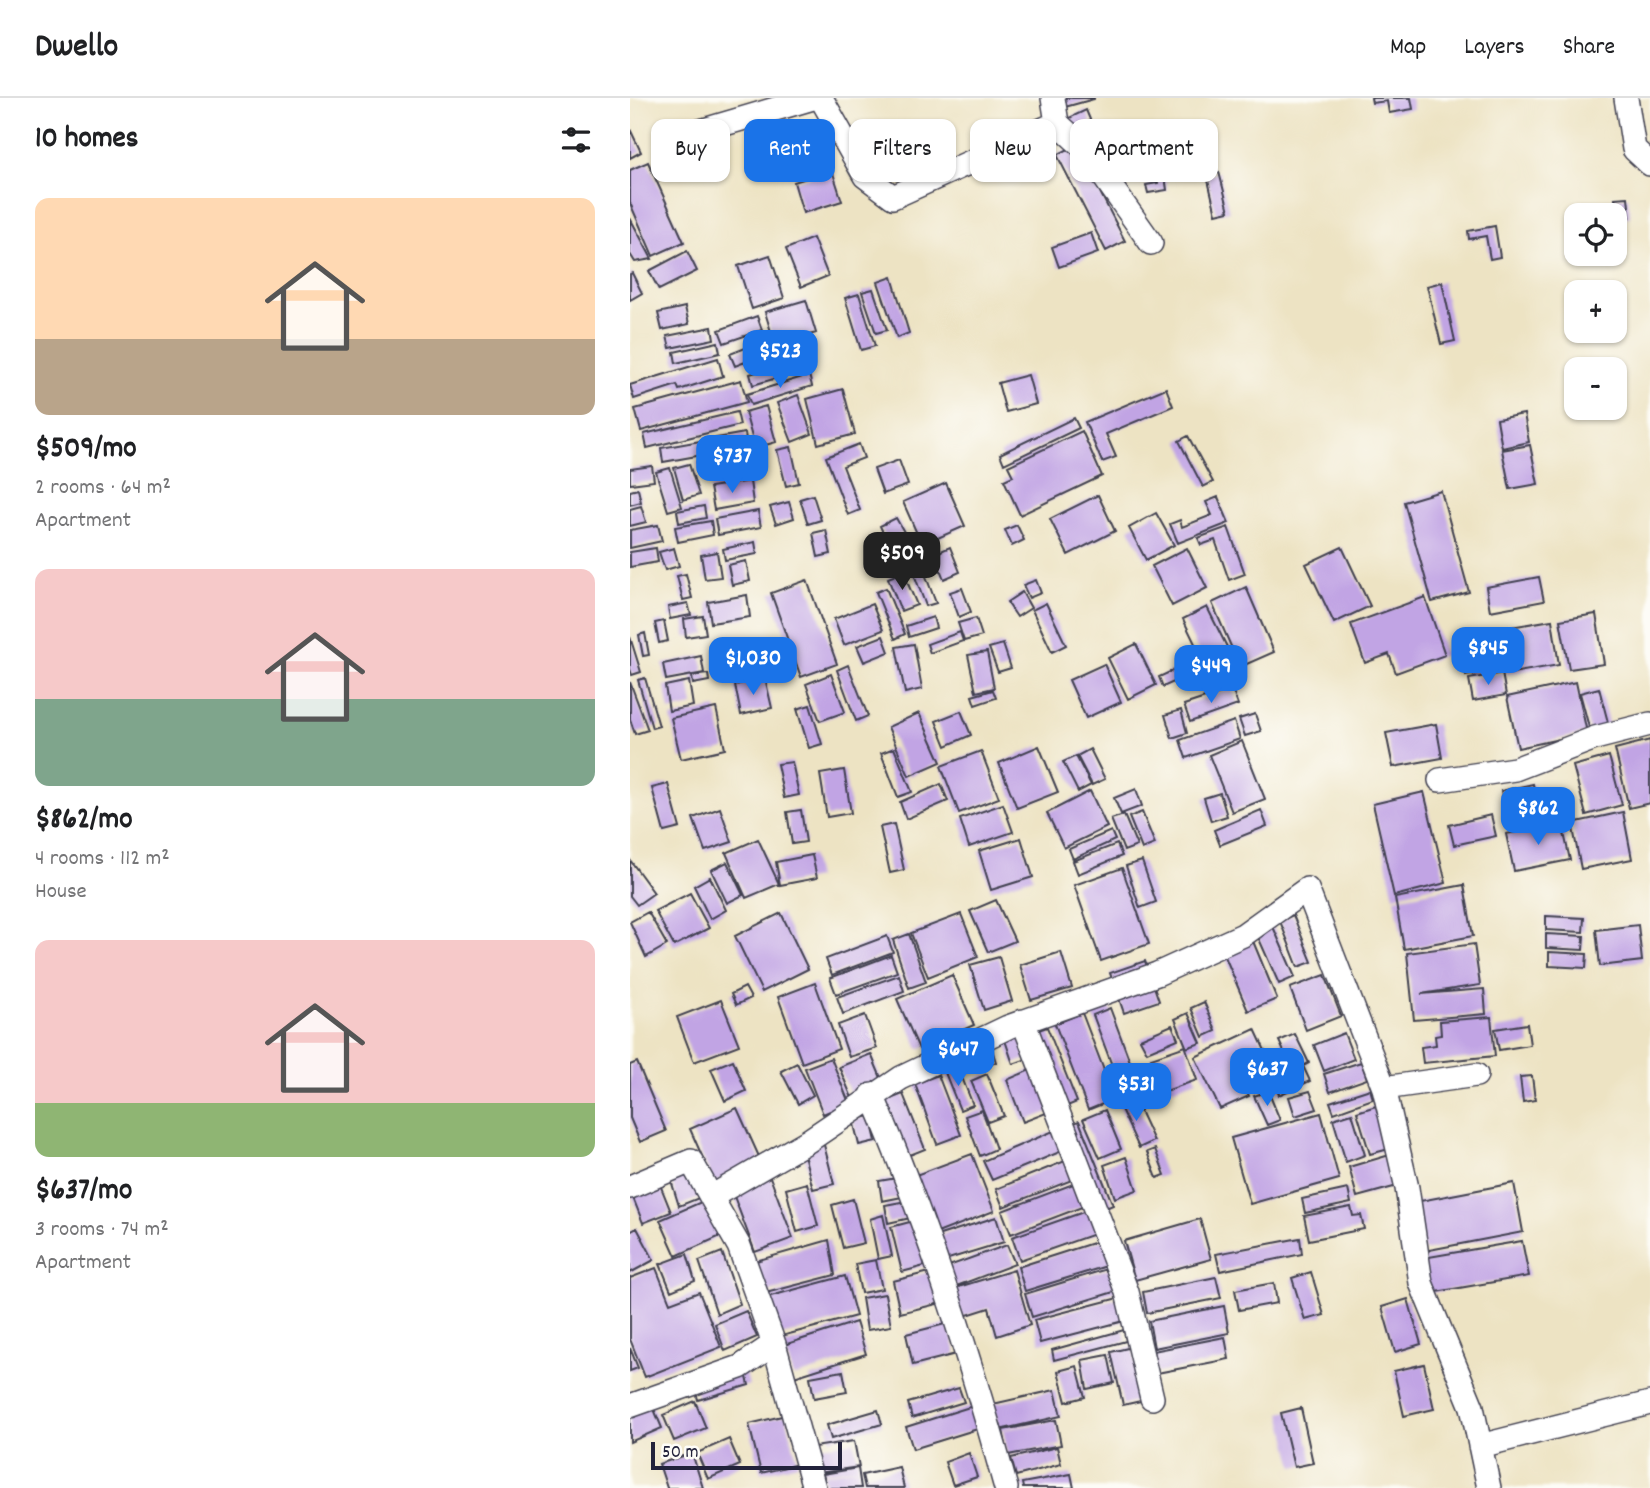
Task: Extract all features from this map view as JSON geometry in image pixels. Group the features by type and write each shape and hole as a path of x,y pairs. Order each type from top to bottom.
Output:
{"street":[{"path":"730,122 813,98"},
{"path":"821,98 865,176 893,197 1057,123"},
{"path":"1053,98 1057,123 1083,147 1151,243"},
{"path":"1626,98 1634,149 1650,164"},
{"path":"1440,780 1515,769 1594,738 1650,724"},
{"path":"711,1197 808,1141 872,1095 1024,1021 1157,974 1243,934 1307,889 1384,1088 1408,1188 1420,1283 1472,1407 1489,1488"},
{"path":"1024,1021 1127,1292 1152,1398"},
{"path":"1384,1088 1476,1075"},
{"path":"872,1095 905,1171 950,1300 1006,1488"},
{"path":"630,1187 691,1161 739,1246 774,1344 814,1488"},
{"path":"630,1406 740,1367 774,1344"},
{"path":"1480,1446 1650,1403"}],"building":[{"path":"1062,98 1094,98 1094,99 1065,107"},
{"path":"1371,98 1411,98 1413,109 1389,113 1387,101 1372,103"},
{"path":"1086,110 1090,119 1070,119 1070,126 1067,119"},
{"path":"630,129 641,152 630,158"},
{"path":"1070,148 1070,180 1057,155"},
{"path":"648,162 651,182 657,182 684,242 653,256 630,203 630,170"},
{"path":"1218,172 1229,211 1216,214 1208,182 1218,182"},
{"path":"835,179 842,201 803,213 794,182 835,182"},
{"path":"1071,182 1095,182 1125,241 1106,251"},
{"path":"1166,182 1167,190 1148,193 1146,185"},
{"path":"1628,197 1630,217 1627,217 1627,203 1616,203 1615,198"},
{"path":"630,218 652,259 635,262 630,254"},
{"path":"1495,226 1500,257 1490,259 1486,236 1469,239 1468,231"},
{"path":"1091,233 1098,253 1059,267 1052,247"},
{"path":"813,238 828,276 801,287 786,249"},
{"path":"687,251 697,271 659,290 649,271"},
{"path":"770,255 784,298 752,309 738,266"},
{"path":"632,273 642,293 630,300 630,274"},
{"path":"892,277 909,333 897,338 878,282"},
{"path":"1442,282 1455,341 1441,344 1427,286"},
{"path":"873,289 887,330 876,333 862,292"},
{"path":"859,294 875,346 861,350 845,298"},
{"path":"806,300 816,333 775,345 765,312"},
{"path":"685,307 689,324 662,330 658,313"},
{"path":"757,316 762,330 724,343 719,330"},
{"path":"712,327 714,339 670,348 667,336"},
{"path":"771,338 776,350 735,366 730,354"},
{"path":"718,342 720,353 676,363 674,352"},
{"path":"718,358 723,376 679,390 677,385 634,399 630,385"},
{"path":"801,359 804,370 753,385 750,374"},
{"path":"809,375 812,386 751,405 747,394"},
{"path":"1028,375 1036,404 1006,412 998,383"},
{"path":"741,380 747,402 641,431 635,409"},
{"path":"1166,388 1173,406 1106,434 1116,457 1102,462 1085,422"},
{"path":"843,389 855,434 818,444 807,399"},
{"path":"798,395 812,434 792,442 777,403"},
{"path":"766,406 776,442 755,448 745,412"},
{"path":"737,412 740,425 647,448 644,434"},
{"path":"1524,414 1529,442 1502,448 1497,419"},
{"path":"1074,418 1079,428 1004,464 1000,454"},
{"path":"1082,431 1102,476 1020,515 1004,480 1013,476 1008,466"},
{"path":"745,433 747,447 663,462 661,448"},
{"path":"1188,436 1213,482 1203,487 1179,441"},
{"path":"859,444 864,458 843,466 860,510 848,515 826,457"},
{"path":"1530,445 1538,484 1510,489 1502,450"},
{"path":"791,447 799,483 786,486 777,450"},
{"path":"744,458 747,474 734,476 731,460"},
{"path":"708,460 711,473 700,475 697,462"},
{"path":"899,460 908,485 883,494 874,469"},
{"path":"689,464 699,495 683,500 674,468"},
{"path":"652,466 654,481 630,484 630,469"},
{"path":"670,468 682,507 668,511 656,472"},
{"path":"750,481 753,503 714,510 710,487"},
{"path":"946,483 965,526 922,545 903,502"},
{"path":"638,489 641,502 630,505 630,491"},
{"path":"1441,491 1469,592 1432,602 1404,502"},
{"path":"813,495 821,520 808,524 800,499"},
{"path":"1098,495 1115,531 1068,555 1050,519"},
{"path":"1218,497 1229,523 1178,543 1170,524 1180,520 1182,527 1212,515 1206,502"},
{"path":"789,502 794,518 776,524 770,507"},
{"path":"641,506 646,522 630,526 630,509"},
{"path":"704,506 706,518 679,523 677,511"},
{"path":"758,511 761,527 718,535 715,519"},
{"path":"1156,513 1174,545 1146,560 1129,528"},
{"path":"896,518 904,532 887,541 880,526"},
{"path":"711,521 713,535 678,542 675,527"},
{"path":"658,525 662,541 630,548 630,530"},
{"path":"1017,525 1024,540 1012,546 1005,530"},
{"path":"1228,527 1245,574 1229,580 1215,540 1201,545 1198,538"},
{"path":"826,530 831,554 818,557 813,533"},
{"path":"755,542 757,554 725,560 723,549"},
{"path":"950,547 960,572 944,579 934,554"},
{"path":"1342,547 1370,606 1334,623 1306,564"},
{"path":"656,548 658,562 630,567 630,552"},
{"path":"674,548 679,566 665,570 659,552"},
{"path":"1187,548 1207,588 1172,606 1152,566"},
{"path":"717,552 721,577 705,579 701,555"},
{"path":"746,561 750,581 732,585 728,565"},
{"path":"921,563 936,603 926,606 911,566"},
{"path":"903,572 917,605 901,611 888,578"},
{"path":"686,574 692,598 683,600 677,576"},
{"path":"1539,577 1544,601 1490,611 1486,587"},
{"path":"807,580 837,664 801,677 771,593"},
{"path":"1036,580 1041,593 1029,598 1023,585"},
{"path":"1246,587 1274,652 1240,667 1212,603"},
{"path":"886,588 905,634 895,639 876,592"},
{"path":"962,588 971,612 959,617 950,592"},
{"path":"1022,592 1031,608 1017,617 1007,602"},
{"path":"747,595 750,617 711,623 708,602"},
{"path":"1425,597 1445,655 1396,673 1389,654 1365,663 1351,624"},
{"path":"688,603 691,615 670,619 668,607"},
{"path":"1046,603 1066,645 1052,652 1032,610"},
{"path":"872,604 883,630 844,645 834,619"},
{"path":"1207,607 1237,667 1212,679 1183,619"},
{"path":"1596,614 1604,664 1569,669 1560,620"},
{"path":"703,616 706,634 686,637 684,619"},
{"path":"933,617 936,628 909,637 906,626"},
{"path":"976,618 982,636 964,641 958,623"},
{"path":"1552,620 1559,665 1506,674 1499,629"},
{"path":"664,621 668,641 659,643 655,623"},
{"path":"960,632 963,641 930,653 927,644"},
{"path":"645,633 649,655 643,656 639,635"},
{"path":"883,636 889,652 864,662 857,646"},
{"path":"630,637 641,672 632,675 630,669"},
{"path":"914,644 922,689 905,693 896,647"},
{"path":"1003,644 1011,668 998,672 989,648"},
{"path":"1136,644 1156,685 1128,699 1108,658"},
{"path":"1495,647 1500,669 1466,676 1462,654"},
{"path":"987,652 994,688 976,692 968,655"},
{"path":"701,656 704,673 666,680 663,664"},
{"path":"1196,660 1200,670 1163,687 1159,677"},
{"path":"1104,664 1121,702 1086,718 1069,680"},
{"path":"848,665 868,716 856,721 837,670"},
{"path":"1502,673 1506,695 1473,701 1469,679"},
{"path":"708,674 709,681 693,684 692,676"},
{"path":"831,674 845,712 820,721 806,684"},
{"path":"645,678 659,726 652,728 638,680"},
{"path":"765,678 772,708 741,715 735,685"},
{"path":"689,681 693,706 669,711 665,686"},
{"path":"630,682 648,730 635,734 630,719"},
{"path":"1576,682 1587,733 1518,748 1507,697"},
{"path":"1599,688 1610,730 1591,735 1580,693"},
{"path":"1232,689 1238,705 1190,722 1184,705"},
{"path":"993,690 996,698 975,705 972,696"},
{"path":"810,705 822,744 809,748 797,709"},
{"path":"716,708 725,749 681,759 671,718"},
{"path":"1181,710 1187,733 1172,738 1165,715"},
{"path":"961,711 971,735 946,746 936,721"},
{"path":"919,713 941,762 909,776 888,727"},
{"path":"1255,714 1261,731 1245,736 1239,719"},
{"path":"1234,721 1240,739 1186,758 1180,740"},
{"path":"1436,724 1442,758 1393,767 1386,733"},
{"path":"1650,740 1650,803 1629,808 1615,749"},
{"path":"1242,741 1265,799 1232,812 1209,755"},
{"path":"1039,746 1058,792 1017,808 999,763"},
{"path":"894,748 912,792 898,797 881,753"},
{"path":"1090,749 1105,779 1092,785 1077,756"},
{"path":"981,751 999,798 959,813 941,766"},
{"path":"1076,756 1091,785 1078,792 1063,762"},
{"path":"1609,756 1622,805 1586,815 1573,766"},
{"path":"792,762 799,795 784,798 777,764"},
{"path":"844,770 851,813 827,817 820,774"},
{"path":"668,784 680,828 664,832 652,788"},
{"path":"941,784 948,801 906,819 900,802"},
{"path":"1533,784 1537,803 1505,809 1501,791"},
{"path":"1136,789 1142,806 1121,814 1114,798"},
{"path":"1090,791 1107,827 1064,848 1047,813"},
{"path":"1424,792 1446,883 1394,896 1373,804"},
{"path":"1220,793 1227,816 1211,821 1204,798"},
{"path":"1003,804 1013,832 969,847 960,819"},
{"path":"720,808 732,842 705,851 693,818"},
{"path":"801,810 806,842 792,844 787,812"},
{"path":"1261,810 1267,826 1220,845 1214,830"},
{"path":"1142,812 1155,844 1142,849 1129,817"},
{"path":"1623,812 1632,859 1581,869 1572,823"},
{"path":"1124,815 1137,846 1124,851 1111,819"},
{"path":"1491,815 1496,836 1454,845 1449,825"},
{"path":"894,824 904,870 890,873 880,827"},
{"path":"1562,824 1570,860 1514,871 1506,834"},
{"path":"1111,831 1115,840 1073,859 1069,849"},
{"path":"1021,838 1033,877 991,890 979,851"},
{"path":"758,839 779,884 746,898 726,853"},
{"path":"1117,844 1122,856 1078,874 1073,861"},
{"path":"812,855 817,878 780,885 776,862"},
{"path":"630,860 654,893 637,905 630,896"},
{"path":"1142,861 1156,902 1140,908 1126,866"},
{"path":"727,862 743,895 727,903 711,870"},
{"path":"1122,868 1149,944 1101,961 1074,885"},
{"path":"710,877 726,910 710,919 694,886"},
{"path":"1464,885 1473,936 1404,949 1395,898"},
{"path":"690,893 709,928 674,946 655,911"},
{"path":"996,900 1015,941 988,952 970,911"},
{"path":"648,912 667,945 646,957 630,922"},
{"path":"781,913 808,969 762,992 735,936"},
{"path":"961,914 978,957 928,977 911,933"},
{"path":"1293,915 1312,962 1298,967 1280,921"},
{"path":"1546,916 1584,918 1583,932 1546,930"},
{"path":"1271,922 1295,977 1279,984 1255,930"},
{"path":"1638,925 1642,961 1600,966 1596,930"},
{"path":"909,934 926,982 909,988 893,940"},
{"path":"1250,934 1277,999 1248,1011 1221,947"},
{"path":"1546,934 1584,936 1583,950 1546,948"},
{"path":"887,936 893,952 832,975 826,959"},
{"path":"1474,944 1480,985 1421,994 1484,989 1486,1014 1414,1020 1407,953"},
{"path":"1061,952 1072,988 1031,1000 1020,965"},
{"path":"1549,952 1587,954 1586,968 1549,966"},
{"path":"891,955 897,972 836,994 830,978"},
{"path":"999,957 1012,1001 984,1010 970,965"},
{"path":"1145,961 1159,1001 1124,1013 1110,973"},
{"path":"899,975 904,991 843,1014 837,997"},
{"path":"952,975 974,1025 919,1049 897,999"},
{"path":"1325,975 1341,1016 1306,1030 1290,988"},
{"path":"815,983 839,1049 802,1063 778,997"},
{"path":"745,987 751,998 736,1005 731,994"},
{"path":"721,1000 739,1045 694,1062 677,1017"},
{"path":"1204,1002 1216,1031 1203,1037 1191,1008"},
{"path":"1110,1008 1139,1086 1122,1092 1093,1015"},
{"path":"1082,1013 1115,1099 1088,1110 1055,1024"},
{"path":"1188,1013 1201,1043 1186,1048 1197,1080 1163,1092 1151,1058 1186,1046 1175,1019"},
{"path":"865,1015 877,1048 849,1057 838,1025"},
{"path":"1491,1017 1495,1056 1423,1063 1421,1047 1436,1045 1435,1036 1441,1035 1440,1021"},
{"path":"1527,1024 1530,1045 1499,1050 1495,1029"},
{"path":"1172,1025 1178,1039 1147,1052 1140,1039"},
{"path":"1047,1027 1077,1102 1065,1107 1033,1032"},
{"path":"1255,1029 1274,1070 1244,1085 1249,1096 1220,1109 1195,1057"},
{"path":"1018,1032 1027,1059 1013,1064 1004,1037"},
{"path":"1344,1033 1354,1059 1324,1071 1314,1045"},
{"path":"1295,1034 1309,1063 1303,1066 1310,1081 1279,1095 1273,1081 1293,1071 1279,1041"},
{"path":"991,1046 996,1062 967,1072 962,1057"},
{"path":"871,1054 884,1085 852,1098 839,1067"},
{"path":"831,1058 849,1103 823,1114 805,1068"},
{"path":"733,1060 746,1091 725,1101 711,1069"},
{"path":"637,1062 666,1131 640,1142 630,1118 630,1065"},
{"path":"1361,1062 1367,1079 1330,1092 1324,1074"},
{"path":"797,1063 813,1095 798,1104 781,1071"},
{"path":"957,1065 973,1105 960,1110 944,1070"},
{"path":"1037,1067 1054,1110 1023,1122 1007,1080"},
{"path":"987,1074 1004,1116 988,1122 971,1081"},
{"path":"938,1075 961,1135 937,1144 915,1084"},
{"path":"1532,1076 1535,1100 1523,1102 1520,1077"},
{"path":"1370,1089 1373,1099 1334,1113 1330,1102"},
{"path":"1268,1091 1280,1120 1267,1125 1254,1096"},
{"path":"1310,1091 1317,1109 1295,1116 1289,1097"},
{"path":"903,1094 925,1149 905,1157 883,1102"},
{"path":"1134,1098 1154,1141 1139,1148 1119,1105"},
{"path":"1376,1106 1389,1149 1370,1154 1357,1112"},
{"path":"737,1108 761,1161 714,1183 690,1129"},
{"path":"982,1110 996,1149 980,1156 965,1116"},
{"path":"1105,1110 1121,1149 1100,1158 1083,1119"},
{"path":"1321,1113 1339,1179 1250,1204 1231,1138"},
{"path":"1352,1113 1365,1155 1346,1162 1333,1119"},
{"path":"870,1116 876,1141 859,1145 853,1120"},
{"path":"1079,1121 1113,1205 1099,1211 1066,1126"},
{"path":"1058,1129 1067,1149 992,1180 983,1161"},
{"path":"823,1141 834,1184 813,1189 802,1147"},
{"path":"1155,1149 1165,1175 1157,1178 1147,1152"},
{"path":"972,1154 994,1211 935,1234 913,1176"},
{"path":"1393,1154 1401,1185 1357,1197 1349,1167"},
{"path":"1126,1157 1137,1190 1115,1198 1104,1165"},
{"path":"1070,1159 1077,1178 1003,1207 996,1189"},
{"path":"688,1169 699,1198 679,1206 670,1177"},
{"path":"657,1177 671,1212 643,1223 630,1190"},
{"path":"770,1177 793,1238 755,1252 732,1191"},
{"path":"903,1177 907,1196 882,1201 879,1181"},
{"path":"1081,1181 1090,1204 1011,1234 1002,1211"},
{"path":"807,1183 818,1226 797,1232 786,1189"},
{"path":"1514,1183 1523,1232 1424,1251 1415,1202"},
{"path":"1348,1189 1351,1203 1305,1213 1302,1199"},
{"path":"708,1199 723,1235 676,1256 660,1220"},
{"path":"853,1199 864,1243 843,1248 832,1205"},
{"path":"912,1200 915,1217 888,1223 885,1205"},
{"path":"1351,1207 1353,1216 1361,1215 1364,1229 1309,1240 1304,1216"},
{"path":"1092,1209 1100,1232 1020,1260 1012,1237"},
{"path":"883,1215 892,1256 878,1259 870,1219"},
{"path":"996,1217 1004,1242 945,1260 937,1236"},
{"path":"921,1219 932,1264 902,1272 891,1227"},
{"path":"1200,1219 1211,1259 1135,1280 1124,1241"},
{"path":"637,1228 654,1260 630,1273 630,1232"},
{"path":"1300,1238 1302,1254 1220,1271 1216,1254"},
{"path":"1105,1239 1113,1264 1025,1291 1018,1267"},
{"path":"829,1240 835,1275 758,1295 749,1263"},
{"path":"1522,1241 1529,1276 1430,1293 1423,1258"},
{"path":"1007,1245 1015,1264 954,1287 946,1267"},
{"path":"722,1252 740,1304 717,1314 699,1261"},
{"path":"687,1254 695,1281 671,1291 660,1264"},
{"path":"876,1260 882,1289 861,1293 855,1264"},
{"path":"656,1268 670,1303 699,1292 721,1347 645,1377 630,1339 630,1278"},
{"path":"1110,1268 1117,1291 1032,1317 1025,1294"},
{"path":"1014,1270 1030,1325 997,1336 989,1308 961,1317 952,1289"},
{"path":"934,1271 941,1303 900,1313 893,1281"},
{"path":"1311,1272 1324,1315 1305,1320 1292,1278"},
{"path":"845,1276 856,1316 778,1337 767,1297"},
{"path":"1216,1277 1221,1298 1147,1313 1143,1292"},
{"path":"1274,1283 1277,1303 1239,1310 1235,1290"},
{"path":"885,1294 891,1326 867,1330 862,1298"},
{"path":"1122,1297 1128,1320 1040,1343 1034,1320"},
{"path":"1408,1299 1421,1344 1395,1352 1382,1307"},
{"path":"1224,1306 1229,1333 1154,1348 1149,1321"},
{"path":"746,1311 757,1337 725,1351 715,1324"},
{"path":"856,1322 866,1354 794,1377 784,1345"},
{"path":"949,1323 956,1354 913,1365 906,1334"},
{"path":"1124,1330 1126,1341 1054,1360 1052,1350"},
{"path":"1225,1337 1229,1359 1157,1373 1153,1351"},
{"path":"1132,1347 1145,1400 1123,1405 1111,1352"},
{"path":"630,1348 638,1368 630,1371"},
{"path":"1108,1355 1114,1383 1087,1389 1082,1360"},
{"path":"1424,1364 1434,1409 1404,1416 1394,1371"},
{"path":"1077,1366 1085,1397 1066,1402 1058,1371"},
{"path":"843,1371 847,1392 814,1398 810,1377"},
{"path":"746,1373 749,1385 698,1400 695,1388"},
{"path":"959,1388 964,1402 912,1418 908,1403"},
{"path":"1055,1390 1061,1416 999,1430 993,1404"},
{"path":"695,1401 706,1428 674,1441 663,1415"},
{"path":"651,1402 662,1428 630,1442 630,1411"},
{"path":"976,1405 984,1427 913,1449 906,1427"},
{"path":"1301,1408 1313,1463 1294,1467 1281,1413"},
{"path":"878,1410 882,1424 831,1439 827,1425"},
{"path":"786,1415 798,1464 761,1473 749,1424"},
{"path":"1056,1420 1061,1445 1008,1455 1003,1430"},
{"path":"729,1439 740,1465 708,1479 697,1453"},
{"path":"854,1441 859,1467 818,1473 814,1447"},
{"path":"1057,1447 1061,1464 1016,1476 1011,1458"},
{"path":"692,1453 703,1488 667,1488 659,1464"},
{"path":"969,1453 977,1477 953,1485 945,1462"},
{"path":"899,1467 904,1488 865,1488 862,1475"},
{"path":"858,1468 861,1488 826,1488 823,1474"},
{"path":"1071,1474 1074,1488 1023,1488 1022,1483"}]}
